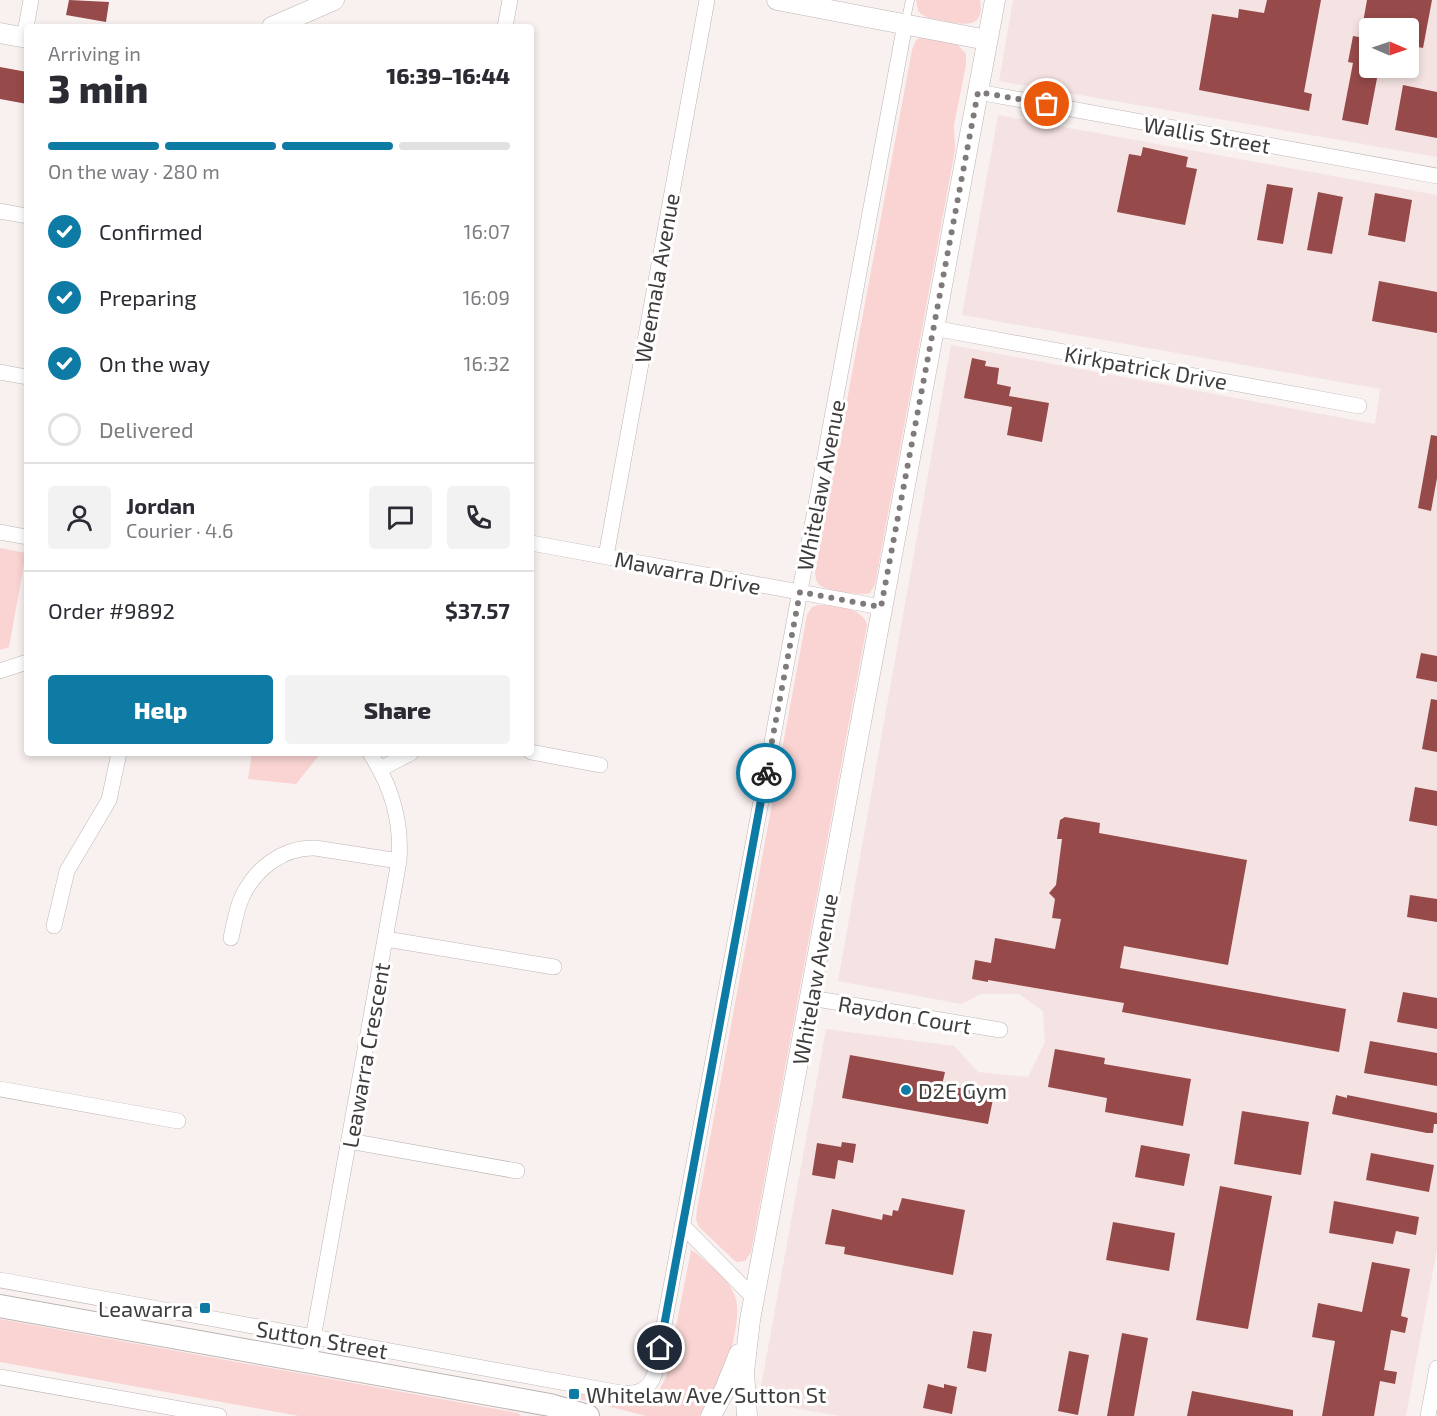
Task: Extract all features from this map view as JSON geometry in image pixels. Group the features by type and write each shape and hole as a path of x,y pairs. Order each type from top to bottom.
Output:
{"main road":[{"name":"Sutton Street","path":"0,1306 309,1361 548,1411 588,1416"}],"street":[{"path":"28,24 31,0"},
{"path":"279,24 334,0"},
{"path":"506,24 510,0"},
{"name":"Weemala Avenue","path":"606,556 707,0"},
{"path":"777,0 987,40"},
{"name":"Whitelaw Avenue","path":"747,1416 744,1372 750,1320 995,0"},
{"name":"Whitelaw Avenue","path":"644,1390 651,1384 655,1374 905,24"},
{"path":"0,33 24,38"},
{"name":"Wallis Street","path":"978,92 1437,176"},
{"path":"0,211 24,215"},
{"name":"Kirkpatrick Drive","path":"933,328 1359,406"},
{"path":"0,372 24,376"},
{"path":"0,532 24,536"},
{"name":"Mawarra Drive","path":"534,544 881,607"},
{"path":"0,671 24,663"},
{"path":"534,753 600,765"},
{"path":"54,926 67,871 109,800 118,756"},
{"name":"Leawarra Crescent","path":"309,1361 399,861 399,829 396,810 388,786 372,756"},
{"path":"380,769 405,756"},
{"path":"231,938 245,891 262,869 285,853 301,848 315,848 399,861"},
{"path":"386,939 554,968"},
{"name":"Raydon Court","path":"811,998 1000,1030"},
{"path":"0,1089 178,1121"},
{"path":"349,1141 517,1171"},
{"path":"682,1225 754,1298"},
{"name":"Sutton Street","path":"0,1281 621,1393 633,1394 644,1390"},
{"name":"Whitelaw Avenue","path":"711,1416 730,1377 750,1320"},
{"path":"1428,1416 1437,1368"},
{"path":"0,1377 219,1416"}],"lane":[{"name":"Whitelaw Avenue","path":"905,24 910,0"}],"shaded area":[{"path":"916,0 980,0 981,9 976,20 966,24 924,16 918,11"},
{"path":"1013,0 1437,0 1437,157 999,81"},
{"path":"922,37 957,44 966,54 966,65 954,125 955,150 875,584 870,593 846,593 821,586 817,582 815,573 912,50 916,40"},
{"path":"998,115 1437,195 1437,1249 1406,1416 840,1416 766,1403 760,1392 826,1029 954,1046 978,1072 1028,1077 1045,1042 1043,1011 1019,994 981,994 961,1004 838,981 951,345 1375,424 1380,389 962,315"},
{"path":"0,548 24,553 24,564 9,647 0,650"},
{"path":"818,605 847,608 860,614 867,625 751,1252 745,1261 736,1262 699,1227 696,1219 697,1209 807,615 812,607"},
{"path":"252,756 319,756 296,784 248,779"},
{"path":"691,1250 728,1283 735,1296 737,1308 728,1359 707,1407 699,1416 646,1416 576,1398 577,1392 643,1402 657,1393 666,1378"},
{"path":"0,1319 518,1413 521,1416 299,1416 0,1362"}],"building":[{"path":"69,0 109,2 106,22 66,15"},
{"path":"1267,0 1321,0 1304,92 1312,94 1309,111 1199,90 1212,14 1238,18 1239,9 1264,13"},
{"path":"1367,0 1432,0 1423,48 1419,47 1419,18 1364,18"},
{"path":"1353,36 1359,37 1359,78 1377,78 1368,125 1342,120 1353,63 1348,62"},
{"path":"0,67 24,71 24,103 0,99"},
{"path":"1403,85 1437,92 1437,138 1395,130"},
{"path":"1143,147 1188,157 1186,167 1197,169 1185,225 1117,212 1129,154 1141,156"},
{"path":"1267,184 1293,188 1283,244 1257,240"},
{"path":"1318,192 1343,197 1332,254 1307,250"},
{"path":"1375,193 1412,200 1405,242 1368,235"},
{"path":"1379,281 1437,292 1437,333 1372,321"},
{"path":"972,358 986,361 985,366 999,368 997,384 1011,387 1009,396 1049,403 1042,442 1007,435 1012,407 964,398"},
{"path":"1431,435 1437,436 1437,478 1431,511 1418,508"},
{"path":"1421,653 1437,656 1437,682 1416,678"},
{"path":"1431,699 1437,700 1437,752 1422,749"},
{"path":"1415,787 1437,791 1437,826 1409,821"},
{"path":"1065,817 1100,823 1099,833 1247,860 1228,965 1124,946 1120,968 1346,1009 1339,1052 1122,1012 1124,1003 972,979 975,960 991,963 995,938 1055,949 1061,919 1052,918 1055,899 1049,893 1056,885 1062,839 1057,839 1060,820"},
{"path":"1410,895 1437,899 1437,922 1407,917"},
{"path":"1403,992 1437,998 1437,1029 1397,1022"},
{"path":"1370,1041 1437,1053 1437,1086 1364,1073"},
{"path":"1055,1049 1105,1058 1104,1064 1191,1079 1183,1126 1105,1112 1107,1098 1048,1087"},
{"name":"D2E Gym","path":"850,1055 945,1072 942,1085 994,1094 988,1124 842,1098"},
{"path":"1336,1095 1347,1098 1347,1095 1437,1113 1437,1124 1434,1124 1433,1133 1427,1133 1332,1114"},
{"path":"1242,1111 1309,1122 1301,1175 1234,1164"},
{"path":"842,1142 856,1144 853,1163 838,1160 835,1179 812,1175 817,1143 841,1147"},
{"path":"1141,1145 1190,1154 1184,1186 1135,1177"},
{"path":"1371,1153 1434,1165 1429,1192 1366,1180"},
{"path":"1220,1186 1272,1196 1248,1329 1196,1320"},
{"path":"902,1198 965,1210 953,1275 844,1254 845,1247 825,1244 832,1209 882,1220 883,1214 892,1216 893,1210 898,1211"},
{"path":"1334,1201 1419,1217 1416,1235 1396,1231 1393,1244 1329,1233"},
{"path":"1113,1222 1175,1233 1169,1271 1106,1260"},
{"path":"1372,1262 1410,1269 1401,1316 1408,1318 1405,1333 1391,1330 1384,1370 1397,1372 1395,1384 1380,1381 1374,1416 1322,1416 1335,1341 1312,1337 1318,1303 1362,1312"},
{"path":"973,1331 992,1334 986,1372 967,1368"},
{"path":"1122,1333 1148,1338 1134,1416 1107,1416"},
{"path":"1069,1351 1089,1355 1078,1415 1058,1411"},
{"path":"928,1384 944,1388 944,1384 957,1387 952,1414 923,1408"},
{"path":"1192,1391 1293,1410 1293,1416 1187,1416"}],"way so far":[{"path":"766,773 800,592 881,607 978,92 1047,104"}],"place":[{"name":"D2E Gym","path":"906,1090"},
{"name":"Leawarra","path":"205,1308"},
{"name":"Whitelaw Ave/Sutton St","path":"574,1394"}],"route":[{"path":"660,1348 766,773"}]}
